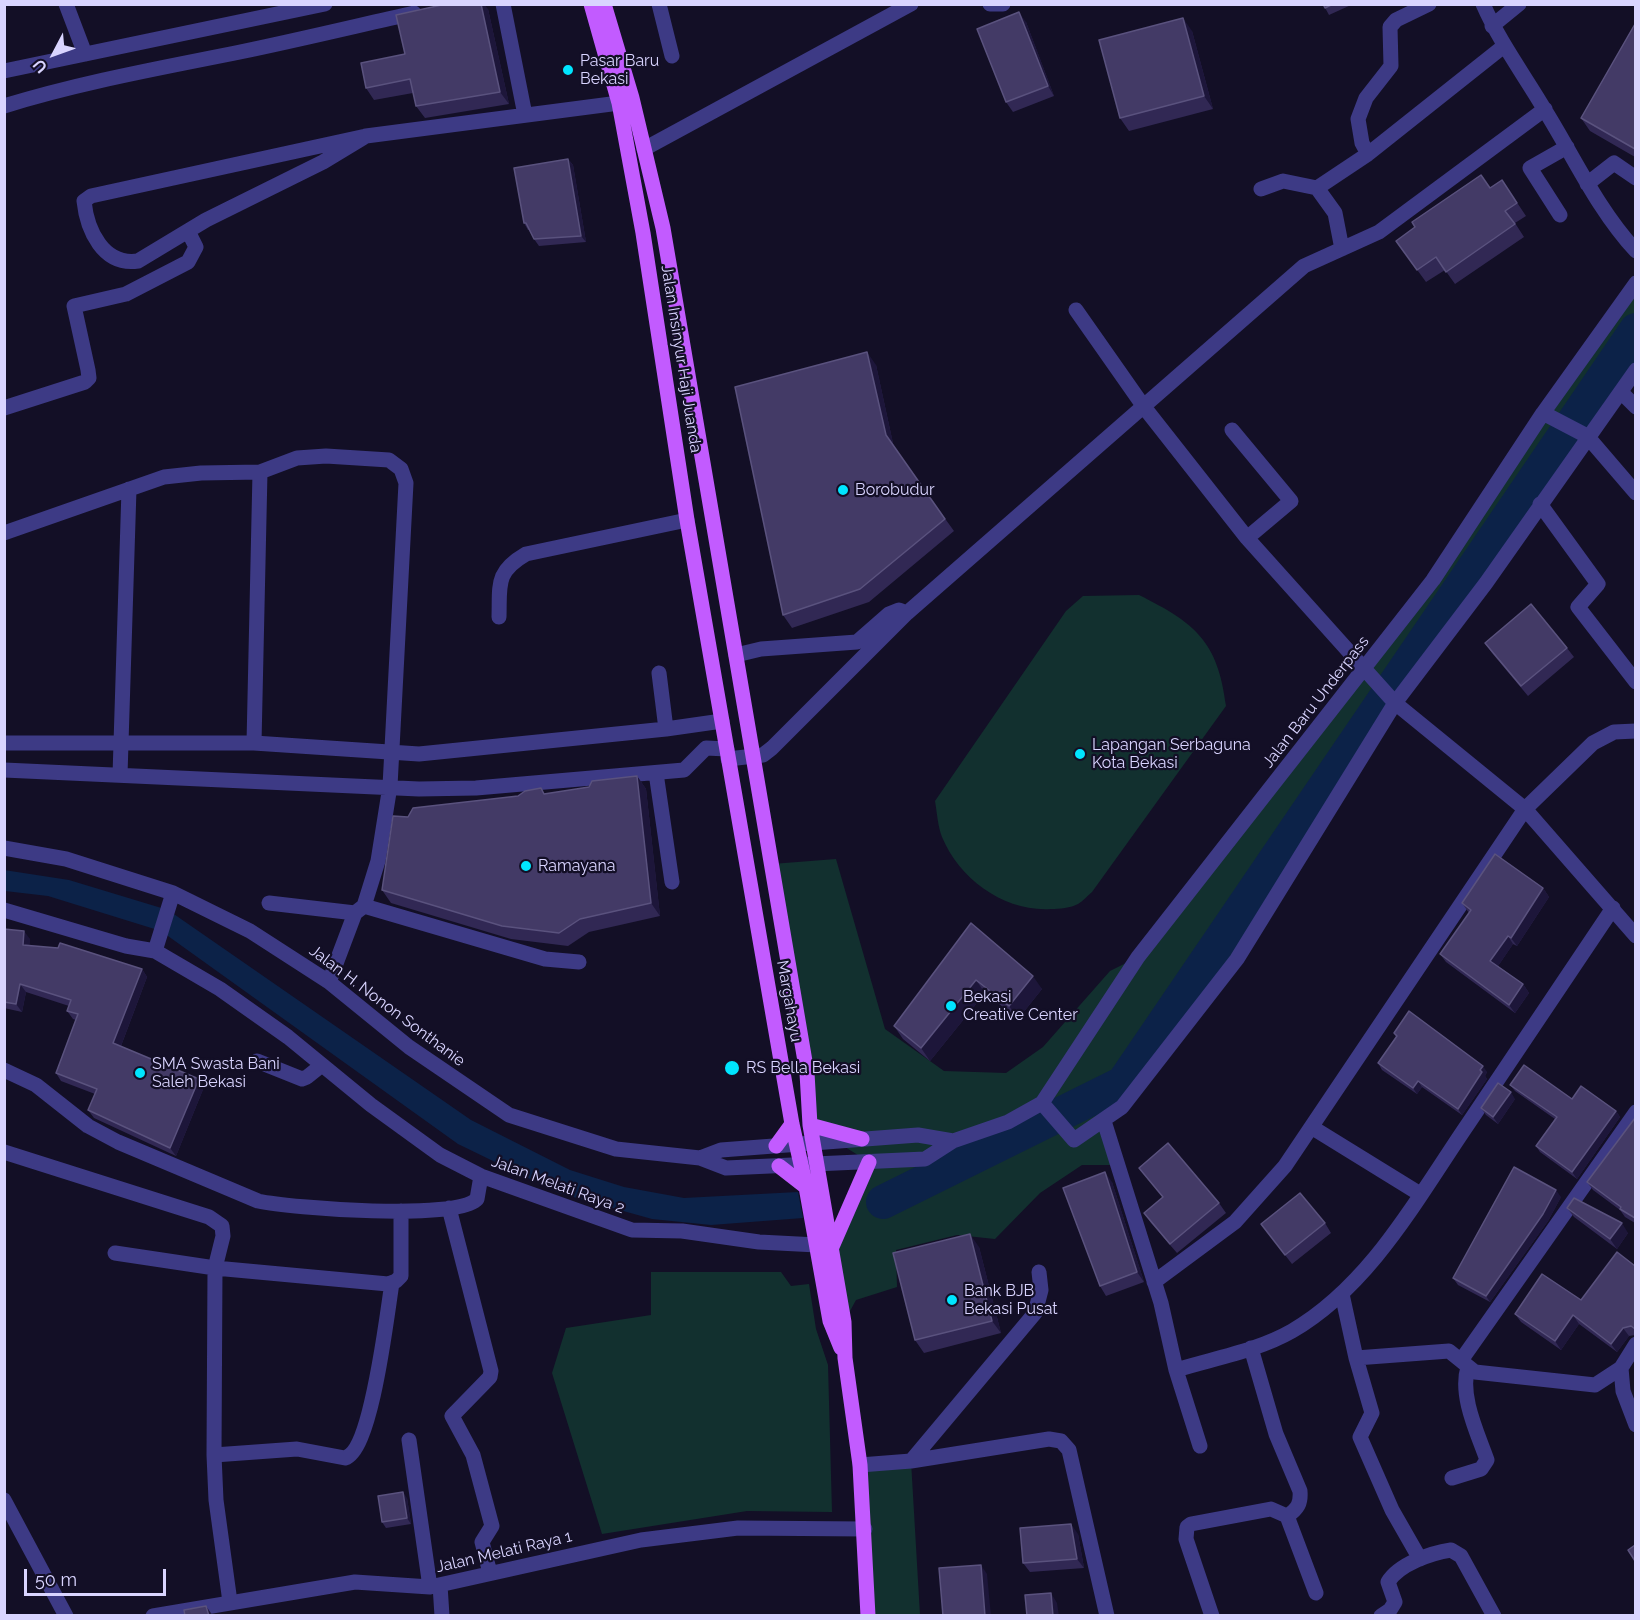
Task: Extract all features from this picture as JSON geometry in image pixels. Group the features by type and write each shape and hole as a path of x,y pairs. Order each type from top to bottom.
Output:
{"main road":[{"name":"Jalan Insinyur Haji Juanda","path":"591,4 644,149 663,228 807,1073 810,1125 817,1165 824,1247"},
{"name":"Jalan Insinyur Haji Juanda","path":"604,4 626,101 643,233 687,520 722,721"},
{"path":"643,233 663,228"},
{"path":"670,406 693,403"},
{"path":"705,621 729,617"},
{"name":"Margahayu","path":"722,721 799,1165 824,1247 830,1321 845,1358"},
{"path":"776,1146 792,1124"},
{"path":"810,1125 862,1139"},
{"path":"868,1616 860,1465 845,1358 844,1322 824,1247 869,1162"},
{"path":"779,1166 806,1187"}],"street":[{"path":"66,4 85,54"},
{"path":"4,71 325,4"},
{"path":"503,4 525,116"},
{"path":"659,4 672,56"},
{"path":"644,149 911,4"},
{"path":"990,4 1003,4"},
{"path":"1368,154 1362,143 1358,119 1366,98 1391,66 1390,27 1396,20 1429,4"},
{"path":"1483,4 1492,26 1545,110 1587,184 1618,232 1635,251"},
{"path":"1492,26 1519,4"},
{"path":"4,106 68,87 134,72 241,52 426,11"},
{"path":"1317,188 1368,154 1504,46"},
{"path":"366,136 323,162 188,231 138,261 121,261 107,252 91,232 84,201 91,196 366,136 626,101"},
{"path":"4,770 476,788 684,770 706,748 728,754 763,755 908,613 1304,266 1379,232 1545,110"},
{"path":"1560,215 1530,168 1567,147"},
{"path":"1587,184 1614,163 1635,178"},
{"path":"1261,189 1283,181 1317,188 1335,213 1342,249"},
{"path":"4,408 85,382 89,378 88,370 74,306 126,294 188,262 196,247 188,231"},
{"name":"Jalan Baru Underpass","path":"700,1158 726,1168 925,1159 953,1142 1008,1122 1042,1103 1137,957 1433,580 1549,416 1635,283"},
{"path":"1076,309 1144,407 1247,538 1395,703 1525,809 1635,936"},
{"path":"1042,1103 1074,1140 1122,1107 1160,1061 1237,959 1395,703 1486,583 1540,504 1583,433 1621,392 1635,370"},
{"path":"1621,392 1635,406"},
{"path":"1549,416 1583,433 1635,493"},
{"path":"1232,430 1291,501 1247,538"},
{"path":"4,533 164,477 182,474 260,472 297,458 326,456 376,457 389,460 401,469 406,483 390,786 378,861 329,982"},
{"path":"254,743 260,472"},
{"path":"120,775 129,489"},
{"path":"1540,504 1598,584 1578,607 1635,682"},
{"path":"499,617 500,578 526,554 687,520"},
{"path":"736,654 792,645 857,642 889,614 899,610 908,613"},
{"path":"659,673 666,729"},
{"path":"4,743 120,741 254,743 393,753 451,752 722,721"},
{"path":"1154,1282 1235,1222 1285,1166 1525,809 1593,743 1614,732 1635,731"},
{"path":"656,773 672,882"},
{"name":"Jalan H. Nonon Sonthanie","path":"4,848 66,860 173,892 250,931 329,982 409,1047 509,1115 616,1149 700,1158"},
{"path":"4,910 126,946 155,951 173,892"},
{"path":"269,903 360,909 545,959 579,962"},
{"path":"1176,1370 1251,1348 1294,1330 1342,1294 1374,1260 1612,908"},
{"name":"Jalan Melati Raya 2","path":"155,951 220,989 440,1155 481,1176 632,1230 682,1231 759,1242 824,1247"},
{"path":"257,1061 302,1079 322,1065"},
{"path":"4,1070 36,1086 88,1126 118,1142 175,1167 223,1184 258,1201 301,1208 401,1211 462,1208 474,1203 480,1194 481,1176"},
{"path":"1452,1478 1481,1469 1488,1460 1474,1424 1467,1393 1465,1363 1635,1112"},
{"path":"1104,1121 1154,1282 1176,1370 1200,1446"},
{"path":"1312,1128 1420,1194"},
{"path":"700,1158 721,1149 918,1135 953,1142"},
{"path":"4,1152 218,1222 222,1226 223,1236 215,1268 214,1455 216,1500 230,1602"},
{"path":"449,1209 491,1371 490,1377 452,1416 473,1455 492,1526 482,1542 490,1573"},
{"path":"214,1455 297,1449 345,1458 351,1455 368,1423 392,1283 401,1276 401,1211"},
{"path":"115,1253 215,1268 392,1283"},
{"path":"911,1461 1029,1321 1040,1299 1040,1272"},
{"path":"1342,1294 1356,1358 1372,1413 1360,1437 1388,1501 1420,1559"},
{"path":"1635,1344 1623,1391 1635,1425"},
{"path":"1251,1348 1276,1434 1300,1491 1301,1500 1296,1510 1287,1516"},
{"path":"1356,1358 1449,1352 1475,1372 1595,1385 1628,1369"},
{"path":"860,1465 911,1461 1049,1438 1061,1441 1069,1450 1107,1616"},
{"path":"409,1440 442,1616"},
{"path":"4,1500 66,1616"},
{"path":"1212,1616 1186,1539 1187,1527 1191,1524 1271,1509 1287,1516 1316,1593"},
{"name":"Jalan Melati Raya 1","path":"153,1616 355,1582 435,1586 640,1540 738,1528 865,1529"},
{"path":"1381,1616 1390,1610 1395,1602 1388,1582 1392,1574 1420,1559 1451,1550 1461,1556 1494,1616"}],"green space":[{"path":"1635,283 1635,369 1395,703 1237,959 1104,1121 1118,1165 1082,1165 1040,1193 995,1239 957,1235 896,1250 897,1287 856,1300 844,1322 831,1249 869,1162 810,1125 772,864 836,859 885,1029 944,1071 1006,1073 1043,1047 1110,971 1138,957 1366,668"},
{"name":"Lapangan Serbaguna Kota Bekasi","path":"1139,595 1175,615 1200,637 1210,650 1217,665 1226,706 1092,892 1082,901 1065,908 1034,909 1001,899 972,879 950,853 942,837 935,801 1066,611 1083,596"},
{"path":"651,1272 781,1272 791,1286 809,1284 816,1329 828,1365 832,1512 747,1511 602,1534 552,1373 566,1328 651,1315"},
{"path":"911,1461 920,1615 865,1615 860,1465"}],"water":[{"path":"4,870 69,880 168,910 471,1120 570,1170 624,1187 684,1198 798,1192 803,1218 711,1225 652,1219 559,1193 458,1144 161,931 48,896 5,891"}],"building":[{"path":"446,4 481,4 500,92 416,106 410,79 366,88 361,63 405,54 396,15"},
{"path":"1019,12 1048,86 1006,102 977,29"},
{"path":"1183,18 1204,96 1120,118 1099,40"},
{"path":"1635,24 1635,149 1581,118"},
{"path":"568,159 581,236 534,239 524,223 514,168"},
{"path":"1481,175 1490,188 1502,180 1517,203 1505,211 1515,224 1446,272 1436,257 1417,270 1396,241 1415,227 1412,222"},
{"name":"Borobudur","path":"867,352 886,435 945,519 860,589 783,615 735,387"},
{"path":"1531,604 1567,648 1521,686 1485,643"},
{"name":"Ramayana","path":"637,776 651,903 580,919 559,933 502,926 382,890 393,816 408,817 413,808 518,796 525,791 541,788 544,794 589,787 592,781"},
{"path":"1495,854 1543,888 1511,938 1508,936 1490,961 1523,984 1509,1005 1440,954 1471,910 1462,903"},
{"name":"Bekasi Creative Center","path":"971,923 1033,976 1009,1006 976,980 921,1048 894,1026"},
{"path":"4,929 24,931 23,945 58,948 60,943 142,969 113,1043 199,1079 170,1148 88,1110 97,1089 56,1073 78,1014 67,1011 71,1000 20,984 16,1004 4,1002"},
{"path":"1409,1011 1483,1066 1480,1070 1482,1072 1458,1109 1418,1081 1413,1088 1378,1063 1397,1036 1394,1033"},
{"path":"1524,1065 1572,1099 1581,1086 1616,1111 1572,1172 1536,1146 1557,1117 1510,1085"},
{"path":"1498,1083 1511,1092 1493,1117 1481,1108"},
{"path":"1635,1118 1635,1218 1587,1182"},
{"path":"1168,1143 1219,1203 1170,1244 1144,1213 1163,1197 1139,1168"},
{"path":"1514,1167 1556,1190 1543,1214 1486,1296 1453,1278"},
{"path":"1105,1172 1137,1272 1100,1286 1063,1188"},
{"path":"1300,1193 1325,1223 1285,1255 1261,1224"},
{"path":"1574,1198 1622,1223 1610,1239 1567,1208"},
{"name":"Bank BJB Bekasi Pusat","path":"970,1234 992,1321 915,1340 893,1253"},
{"path":"1617,1252 1635,1266 1635,1329 1631,1326 1623,1328 1611,1344 1573,1315 1555,1341 1515,1314 1542,1274 1581,1300"},
{"path":"403,1492 407,1518 382,1522 378,1496"},
{"path":"1071,1524 1077,1559 1023,1563 1020,1528"},
{"path":"1635,1545 1635,1561 1628,1550"},
{"path":"981,1565 985,1616 943,1616 939,1568"},
{"path":"1051,1593 1053,1616 1027,1616 1025,1595"},
{"path":"206,1606 209,1616 185,1616 184,1610"}],"waterway":[{"path":"883,1202 1123,1083 1636,330"}],"place":[{"name":"Pasar Baru Bekasi","path":"568,70"},
{"name":"Borobudur","path":"843,490"},
{"name":"Lapangan Serbaguna Kota Bekasi","path":"1080,754"},
{"name":"Ramayana","path":"526,866"},
{"name":"Bekasi Creative Center","path":"951,1006"},
{"name":"RS Bella Bekasi","path":"732,1068"},
{"name":"SMA Swasta Bani Saleh Bekasi","path":"140,1073"},
{"name":"Bank BJB Bekasi Pusat","path":"952,1300"}]}
